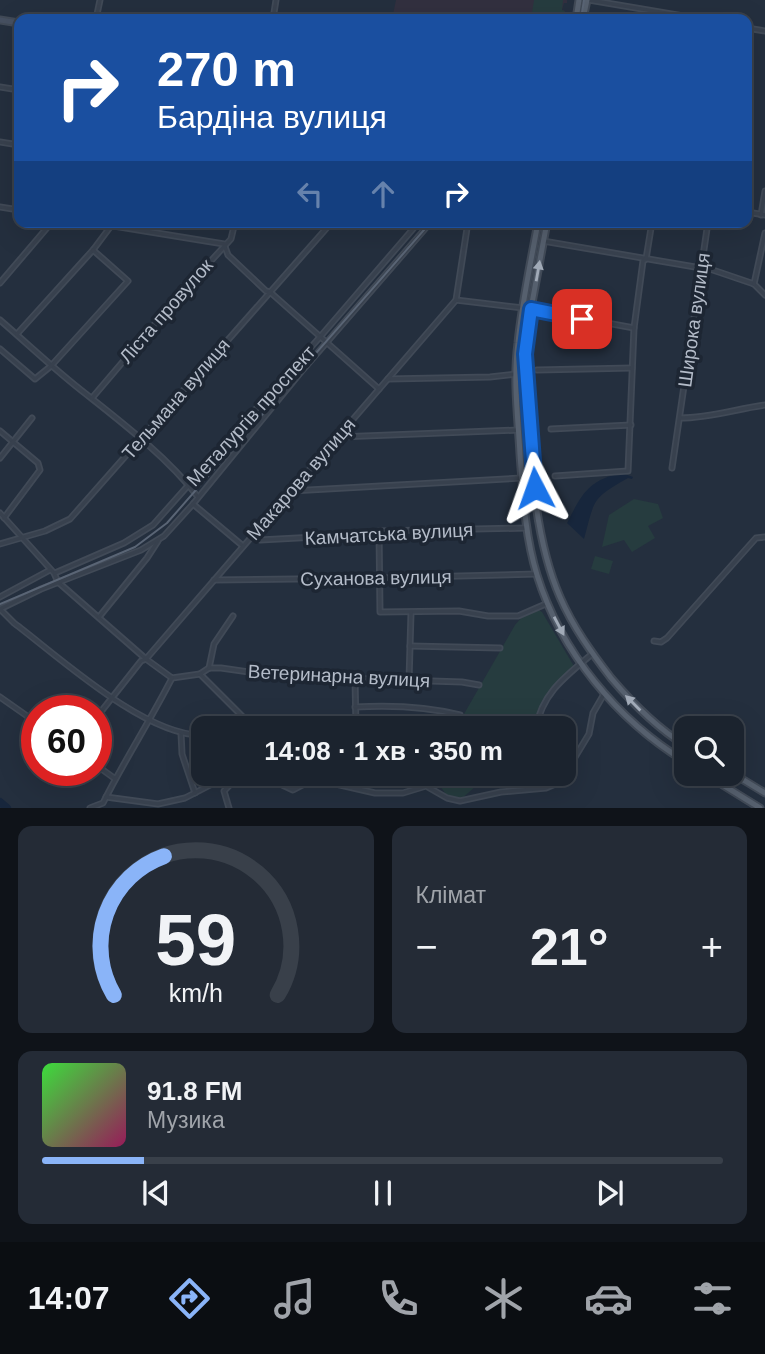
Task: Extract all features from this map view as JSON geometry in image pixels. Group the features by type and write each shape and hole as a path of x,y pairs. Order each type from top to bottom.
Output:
{"main road":[{"path":"537,228 523,308 516,374 524,501 537,573 548,603 581,663 605,693 657,743 674,754"},
{"path":"546,228 525,354 536,498 550,570 566,609 592,654 634,704 674,738"},
{"path":"523,486 527,493 533,492 535,488"},
{"path":"524,501 527,496 533,495 536,498"},
{"path":"744,780 765,793"},
{"path":"725,786 760,808"}],"street":[{"path":"588,0 671,14"},
{"path":"763,215 765,191"},
{"path":"0,283 47,228"},
{"path":"17,334 110,228"},
{"path":"124,228 224,244 228,255 266,291 379,389"},
{"name":"Ліста провулок","path":"92,399 231,239 234,228"},
{"name":"Тельмана вулиця","path":"0,544 46,531 70,519 327,228"},
{"name":"Металургів проспект","path":"0,597 52,571 139,534 153,525 414,228"},
{"path":"99,617 158,541 193,504 301,372 426,228"},
{"path":"467,228 456,300 523,308"},
{"path":"555,476 628,471 634,328 643,261 646,259 651,228"},
{"name":"Широка вулиця","path":"672,468 707,228"},
{"path":"754,284 765,233"},
{"path":"543,241 704,267 754,284 765,295"},
{"path":"0,349 35,380 51,366 128,281 93,250"},
{"name":"Макарова вулиця","path":"113,699 141,660 146,659 456,300"},
{"path":"531,309 634,328"},
{"path":"0,320 140,440 189,486 198,498"},
{"path":"537,370 632,368"},
{"path":"388,379 516,374"},
{"path":"680,418 704,418 728,410 765,405"},
{"path":"0,458 32,418"},
{"path":"551,429 631,425"},
{"path":"337,437 519,430"},
{"path":"0,431 38,463 40,470 4,518"},
{"path":"291,491 522,478"},
{"path":"193,504 243,546"},
{"path":"0,513 52,571 58,582 146,659 173,678 200,674 209,668 214,645 233,616"},
{"name":"Камчатська вулиця","path":"251,537 260,540 372,534 379,531 527,528"},
{"path":"379,531 380,612 459,611 488,616 518,616 548,603"},
{"path":"654,641 661,642 667,638 756,538 765,537"},
{"path":"158,541 0,609 14,623 113,699 150,720 181,733 191,734"},
{"name":"Суханова вулиця","path":"215,580 537,573"},
{"path":"410,680 411,612"},
{"path":"410,646 500,648"},
{"path":"537,716 550,692 592,654"},
{"name":"Ветеринарна вулиця","path":"209,668 278,677 462,682 479,685"},
{"name":"Ветеринарна вулиця","path":"200,674 242,716"},
{"path":"90,808 103,803 114,778 173,678"},
{"path":"355,679 355,716"},
{"path":"576,753 589,734 593,713 605,693"},
{"path":"0,697 21,712"},
{"path":"355,707 394,705 438,709 460,715"},
{"path":"181,733 182,754 195,793"},
{"path":"106,797 158,804 175,801 208,786"},
{"path":"229,808 224,791 230,786"},
{"path":"284,786 293,790 301,786"},
{"path":"344,786 375,793 403,793 426,786 447,798 460,801 501,792 551,786"}],"shaded area":[{"path":"396,0 567,0 562,10 565,14 393,14"}],"green space":[{"path":"534,0 563,0 562,10 565,11 562,14 532,14"},
{"path":"634,499 658,504 663,518 648,526 655,538 632,552 624,540 602,547 609,515"},
{"path":"595,556 613,561 609,574 591,569"},
{"path":"537,609 542,612 575,668 543,701 537,716 463,716 515,625 523,616"},
{"path":"440,786 476,786 460,800 448,797"}],"water":[{"path":"622,473 633,477 607,491 596,501 584,539 567,523 577,504 594,484"}],"waterway":[{"path":"0,802 7,808"}],"tram line":[{"path":"582,14 584,0"},
{"path":"0,604 135,547 167,523 426,228"}],"route":[{"path":"535,488 525,354 531,309 582,319"}]}
